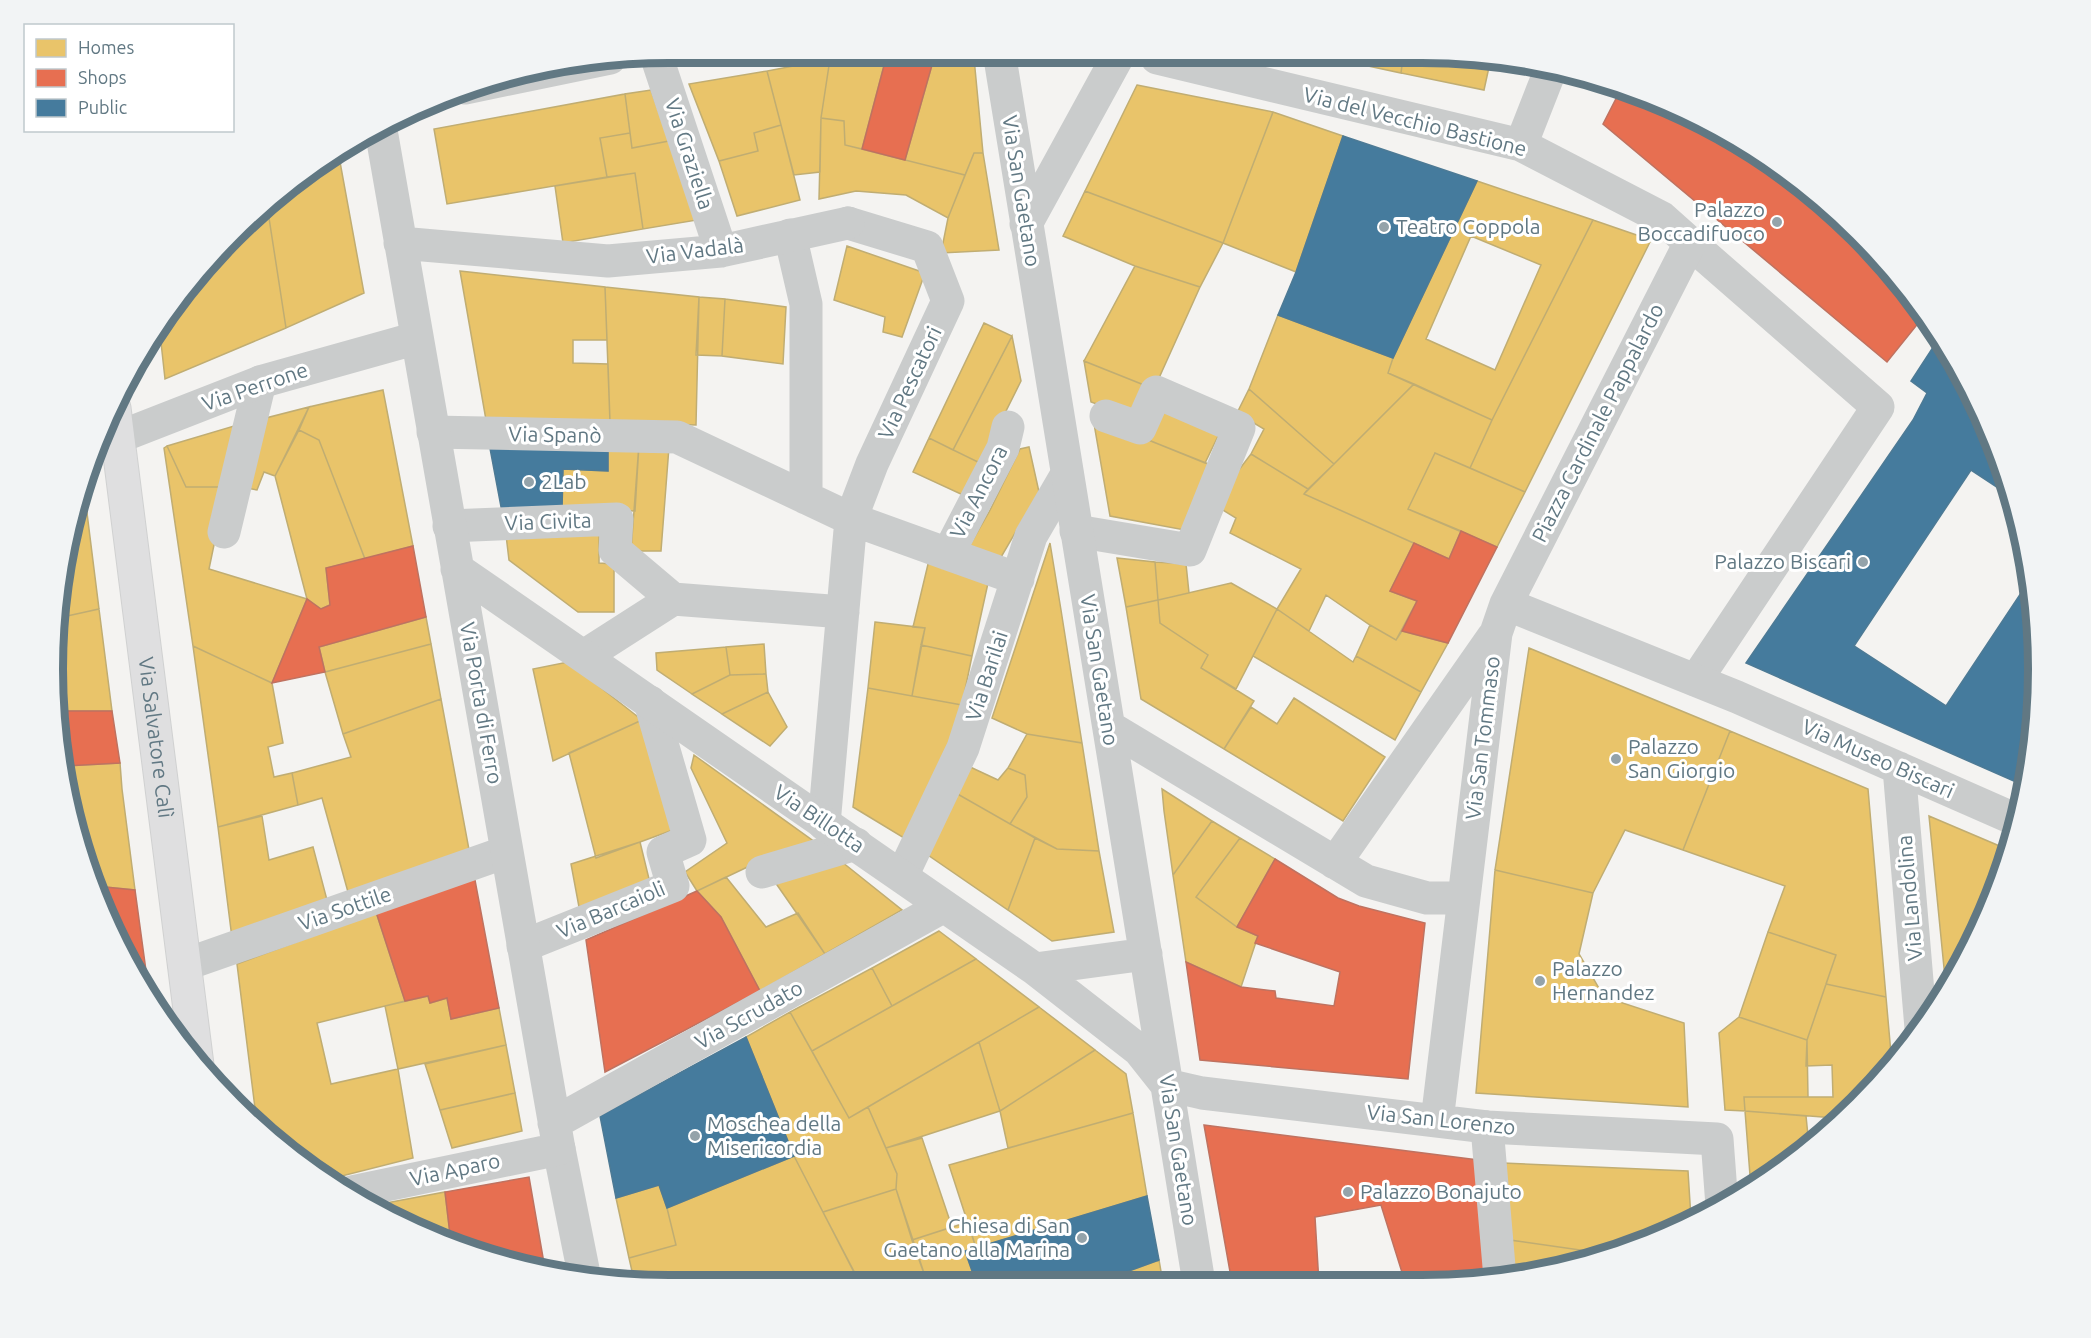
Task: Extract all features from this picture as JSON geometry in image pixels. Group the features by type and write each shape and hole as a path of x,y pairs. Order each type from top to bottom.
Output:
{"main road":[{"name":"Via Salvatore Calì","path":"110,436 195,1046"}],"street":[{"name":"Via Graziella","path":"659,63 721,250"},
{"name":"Via San Gaetano","path":"1001,63 1198,1275"},
{"path":"1026,224 1114,63"},
{"name":"Via del Vecchio Bastione","path":"1178,63 1521,145 1662,218 1690,243"},
{"path":"1521,145 1548,77"},
{"name":"Via Porta di Ferro","path":"382,135 556,1136 582,1269"},
{"name":"Via Vadalà","path":"400,243 608,261 721,250 848,223 927,247 948,302"},
{"path":"790,235 806,304 806,498 851,519 948,554"},
{"path":"1501,619 1696,680 1878,407 1690,243"},
{"name":"Piazza Cardinale Pappalardo","path":"1501,619 1690,243"},
{"name":"Via Pescatori","path":"824,824 851,519 872,464 948,302"},
{"name":"Via Perrone","path":"112,430 260,382 417,338"},
{"path":"224,532 260,382"},
{"path":"1076,531 1190,550 1239,428 1156,392 1140,428 1106,416"},
{"name":"Via Ancora","path":"1008,427 1003,448 948,554 1018,579"},
{"name":"Via Spanò","path":"433,432 676,437 806,498"},
{"name":"Via Barilai","path":"902,876 963,747 1031,536 1067,474"},
{"name":"Via Civita","path":"449,526 617,519 615,550 673,599"},
{"name":"Via Billotta","path":"457,569 1035,969 1139,1050 1167,1085"},
{"path":"584,656 673,599 843,612"},
{"name":"Via San Tommaso","path":"1335,862 1501,619"},
{"name":"Via San Tommaso","path":"1437,1121 1501,619"},
{"name":"Via Museo Biscari","path":"1696,680 2009,817"},
{"name":"Via Barcaioli","path":"523,946 673,886 663,852 690,840 650,702"},
{"path":"1108,727 1366,881 1427,898 1464,898"},
{"name":"Via Landolina","path":"1899,768 1920,1015"},
{"path":"762,872 856,844"},
{"name":"Via Sottile","path":"184,965 506,852"},
{"name":"Via Scrudato","path":"556,1136 944,906"},
{"path":"1035,969 1146,954"},
{"name":"Via San Lorenzo","path":"1167,1085 1202,1093 1488,1127 1717,1139 1721,1196"},
{"path":"1488,1127 1499,1270"},
{"name":"Via Aparo","path":"359,1190 556,1136"}],"building: Homes":[{"path":"809,63 829,63 821,118 820,172 794,175 767,71"},
{"path":"829,63 885,63 862,149 845,145 844,121 821,118"},
{"path":"933,63 974,63 983,153 974,153 965,175 905,160"},
{"path":"1354,63 1402,63 1401,73"},
{"path":"1402,63 1489,67 1484,90 1401,73"},
{"path":"767,71 781,125 754,133 758,151 719,161 689,84"},
{"path":"1137,85 1273,112 1223,243 1085,191"},
{"path":"651,90 669,141 632,148 625,94"},
{"path":"625,94 630,133 600,138 607,177 447,204 434,129"},
{"path":"1273,112 1343,136 1296,272 1223,243"},
{"path":"821,118 844,121 845,145 965,175 948,218 906,195 856,191 819,199"},
{"path":"781,125 800,200 737,216 719,161 758,151 754,133"},
{"path":"630,133 632,148 669,141 697,220 643,229 635,173 607,177 600,138"},
{"path":"974,153 983,153 999,250 941,253 948,218"},
{"path":"340,160 364,293 286,328 268,214"},
{"path":"635,173 643,229 563,243 555,186"},
{"path":"1477,181 1593,220 1492,420 1388,373","holes":["1471,236 1541,265 1495,370 1426,339"]},
{"path":"1085,191 1223,243 1200,287 1135,266 1063,236"},
{"path":"268,214 286,328 165,379 161,339 165,332 213,269"},
{"path":"1593,220 1651,240 1525,492 1470,468"},
{"path":"847,246 925,273 902,337 883,332 885,317 834,300"},
{"path":"1135,266 1200,287 1154,389 1084,361"},
{"path":"460,271 605,287 607,340 573,340 573,363 608,364 610,422 486,420"},
{"path":"605,287 699,297 696,425 610,422"},
{"path":"699,297 725,299 722,356 696,355"},
{"path":"725,299 786,307 783,364 722,356"},
{"path":"1278,315 1393,358 1388,373 1414,384 1334,464 1249,389"},
{"path":"984,323 1012,336 953,450 929,438"},
{"path":"1012,336 1021,381 980,463 953,450"},
{"path":"1084,361 1154,389 1141,420 1091,402"},
{"path":"1414,384 1492,420 1470,468 1435,453 1408,509 1461,531 1449,559 1304,494"},
{"path":"1249,389 1334,464 1308,489 1251,454 1264,429 1237,413"},
{"path":"383,390 413,546 365,559 319,440 299,430 309,407"},
{"path":"1159,402 1222,428 1205,463 1146,439"},
{"path":"309,407 275,476 264,472 257,490 241,487 266,418"},
{"path":"1093,418 1216,467 1190,531 1110,516"},
{"path":"244,423 226,487 186,487 167,446"},
{"path":"299,430 319,440 365,559 326,568 330,605 321,609 307,599 275,476"},
{"path":"929,438 980,463 963,495 913,472"},
{"path":"608,444 639,444 635,511 562,509 563,469 608,471"},
{"path":"639,444 669,447 661,551 631,551"},
{"path":"167,446 186,487 226,487 209,569 307,599 272,683 193,646 164,448"},
{"path":"1029,447 1039,492 997,564 967,550 989,512 1020,449"},
{"path":"1435,453 1525,492 1497,547 1408,509"},
{"path":"1251,454 1308,489 1304,494 1414,543 1390,591 1417,601 1396,640 1326,595 1309,631 1277,609 1301,569 1230,533 1236,518 1213,504"},
{"path":"86,505 99,609 65,616 75,551"},
{"path":"599,527 599,563 614,564 614,612 578,612 509,560 506,535"},
{"path":"1050,543 1082,743 1027,734 992,718"},
{"path":"1117,558 1155,562 1158,600 1126,607"},
{"path":"929,560 990,574 972,656 921,645 925,628 913,627"},
{"path":"1155,562 1186,564 1189,593 1158,600"},
{"path":"1231,583 1277,609 1236,689 1201,668 1208,655 1160,623 1158,600"},
{"path":"1158,600 1160,623 1208,655 1201,668 1254,701 1224,749 1141,699 1126,607"},
{"path":"99,609 112,711 64,711 65,616"},
{"path":"1277,609 1353,662 1356,656 1421,692 1395,740 1253,656"},
{"path":"426,617 431,644 325,672 319,647"},
{"path":"875,622 925,628 912,696 868,688"},
{"path":"1370,625 1396,640 1402,631 1448,643 1421,692 1356,656"},
{"path":"431,644 441,699 343,734 325,672"},
{"path":"764,644 766,674 730,675 726,647"},
{"path":"921,645 972,656 962,705 912,696"},
{"path":"193,646 272,683 283,743 268,747 274,777 292,773 298,805 218,827"},
{"path":"726,647 730,675 692,694 657,670 656,653"},
{"name":"Palazzo San Giorgio","path":"1529,648 1730,731 1683,850 1625,830 1593,893 1495,870"},
{"path":"568,662 642,720 553,761 533,669"},
{"path":"766,674 768,692 722,714 692,694 730,675"},
{"path":"868,688 962,705 954,743 904,838 853,807"},
{"path":"768,692 787,727 770,746 722,714"},
{"path":"1294,698 1385,757 1343,821 1224,749 1251,707 1277,724"},
{"path":"441,699 470,855 348,892 322,798 298,805 292,773 351,757 343,734"},
{"path":"642,720 673,830 596,858 569,753"},
{"path":"1730,731 1868,789 1886,997 1826,984 1836,955 1768,932 1785,886 1683,850"},
{"path":"1027,734 1082,743 1099,851 1057,849 1010,824 1027,797 1025,775 1008,768"},
{"path":"694,755 819,845 758,862 697,891 685,872 727,843 691,768"},
{"path":"120,763 135,890 104,887 84,826 71,766"},
{"path":"968,766 998,780 1008,768 1025,775 1027,797 1010,824 954,792"},
{"path":"1162,789 1212,821 1173,875 1164,811"},
{"path":"954,792 1035,838 1008,910 925,853"},
{"path":"262,816 269,860 313,847 327,900 232,938 218,827"},
{"path":"1929,816 2001,847 1982,901 1945,976"},
{"path":"1212,821 1240,838 1196,897 1237,927 1258,936 1241,987 1186,962 1173,875"},
{"path":"1035,838 1057,849 1099,851 1114,932 1052,941 1008,910"},
{"path":"1240,838 1275,859 1237,927 1196,897"},
{"path":"640,842 650,883 579,907 571,864"},
{"path":"837,858 902,910 825,954 775,882"},
{"name":"Palazzo Hernandez","path":"1495,870 1593,893 1579,954 1604,997 1684,1023 1688,1107 1476,1093"},
{"path":"726,877 766,927 798,913 825,954 760,991 721,917 697,891"},
{"path":"376,912 405,1001 317,1023 331,1084 398,1069 413,1158 338,1177 300,1150 256,1112 237,964"},
{"path":"939,931 976,959 892,1006 872,968"},
{"path":"1768,932 1836,955 1807,1040 1739,1017"},
{"path":"976,959 1039,1007 849,1118 812,1051"},
{"path":"872,968 892,1006 812,1051 790,1012"},
{"path":"1826,984 1886,997 1891,1053 1851,1098 1830,1118 1745,1111 1744,1097 1833,1097 1832,1065 1806,1066 1807,1040"},
{"path":"428,996 430,1003 447,998 451,1019 499,1008 506,1045 398,1069 385,1006"},
{"path":"1039,1007 1095,1050 1000,1111 979,1042"},
{"path":"790,1012 849,1118 868,1107 897,1174 896,1189 823,1212 794,1156 746,1037"},
{"path":"1739,1017 1807,1040 1808,1097 1744,1097 1745,1111 1725,1110 1719,1033"},
{"path":"979,1042 1000,1111 886,1148 868,1107"},
{"path":"506,1045 515,1093 440,1110 425,1064"},
{"path":"1095,1050 1126,1074 1133,1113 1008,1148 1000,1111"},
{"path":"515,1093 522,1131 452,1148 440,1110"},
{"path":"1745,1111 1806,1116 1808,1136 1750,1178"},
{"path":"1133,1113 1147,1196 976,1248 949,1165"},
{"path":"922,1138 952,1227 912,1240 896,1189 897,1174 886,1148"},
{"path":"794,1156 855,1275 633,1274 629,1258 676,1245 667,1208"},
{"path":"1503,1163 1688,1171 1691,1213 1654,1229 1589,1251 1510,1240"},
{"path":"659,1185 676,1245 629,1258 616,1198"},
{"path":"896,1189 925,1275 856,1275 823,1212"},
{"path":"445,1192 450,1234 401,1213 383,1203"},
{"path":"968,1222 976,1248 965,1251 974,1275 924,1275 912,1240"},
{"path":"1510,1240 1589,1251 1540,1263 1513,1268"},
{"path":"1159,1260 1162,1275 1118,1275"}],"building: Shops":[{"path":"885,63 933,63 905,160 862,149"},
{"name":"Palazzo Boccadifuoco","path":"1618,95 1690,125 1759,165 1811,204 1851,240 1878,269 1919,322 1887,362 1603,124"},
{"path":"1461,531 1497,547 1448,643 1402,631 1417,601 1390,591 1414,543 1449,559"},
{"path":"413,546 426,617 319,647 325,672 272,683 307,599 321,609 330,605 326,568"},
{"path":"64,711 112,711 120,763 71,766"},
{"path":"1275,859 1338,898 1359,906 1425,923 1408,1079 1200,1060 1186,962 1241,987 1275,991 1276,998 1334,1006 1340,972 1255,943 1258,936 1237,927"},
{"path":"474,875 499,1008 451,1019 447,998 430,1003 428,996 405,1001 376,912"},
{"path":"104,887 135,890 147,977 125,937"},
{"path":"697,891 721,917 760,991 605,1072 586,940"},
{"name":"Palazzo Bonajuto","path":"1204,1125 1478,1160 1486,1272 1403,1275 1381,1205 1315,1217 1318,1275 1231,1275"},
{"path":"529,1177 544,1261 474,1243 450,1234 445,1192"}],"building: Public":[{"name":"Teatro Coppola","path":"1343,136 1477,181 1393,358 1278,315 1296,272"},
{"name":"Palazzo Biscari","path":"1934,345 1966,401 1982,437 2000,489 1971,470 1854,646 1946,706 2023,590 2027,629 2027,709 2017,782 1746,663 1913,420 1927,393 1911,381"},
{"path":"489,443 608,444 608,471 563,469 562,509 502,512"},
{"name":"Moschea della Misericordia","path":"746,1037 794,1156 667,1208 659,1185 616,1198 600,1116"},
{"name":"Chiesa di San Gaetano alla Marina","path":"1147,1196 1159,1260 1118,1275 974,1275 965,1251"}],"place":[{"name":"Palazzo Boccadifuoco","path":"1777,222"},
{"name":"Teatro Coppola","path":"1384,227"},
{"name":"2Lab","path":"529,482"},
{"name":"Palazzo Biscari","path":"1863,562"},
{"name":"Palazzo San Giorgio","path":"1616,759"},
{"name":"Palazzo Hernandez","path":"1540,981"},
{"name":"Moschea della Misericordia","path":"695,1136"},
{"name":"Palazzo Bonajuto","path":"1348,1192"},
{"name":"Chiesa di San Gaetano alla Marina","path":"1082,1238"}]}
